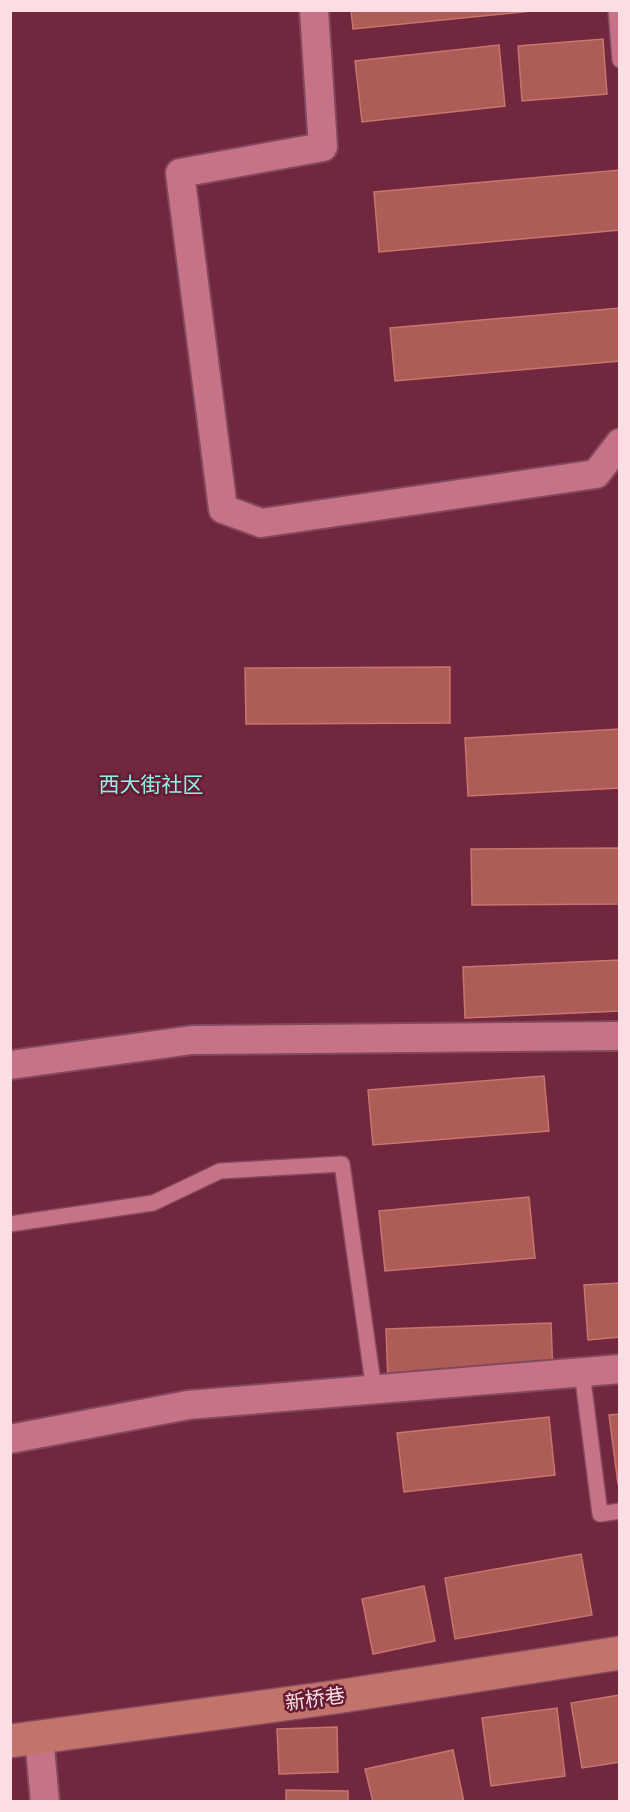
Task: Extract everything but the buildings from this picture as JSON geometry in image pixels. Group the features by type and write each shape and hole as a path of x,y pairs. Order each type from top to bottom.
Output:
{"street":[{"path":"314,10 323,147 180,173 223,509 261,523 596,474 620,443"},
{"path":"10,1065 192,1040 620,1036"},
{"path":"10,1439 188,1405 620,1369"},
{"name":"新桥巷","path":"25,1739 336,1697 620,1653"},
{"path":"25,1739 45,1802"}],"lane":[{"path":"616,10 620,60"},
{"path":"10,1224 153,1203 220,1171 342,1164 374,1390"},
{"path":"582,1372 600,1514 620,1511"}],"district":[{"name":"西大街社区","path":"151,784"}]}
